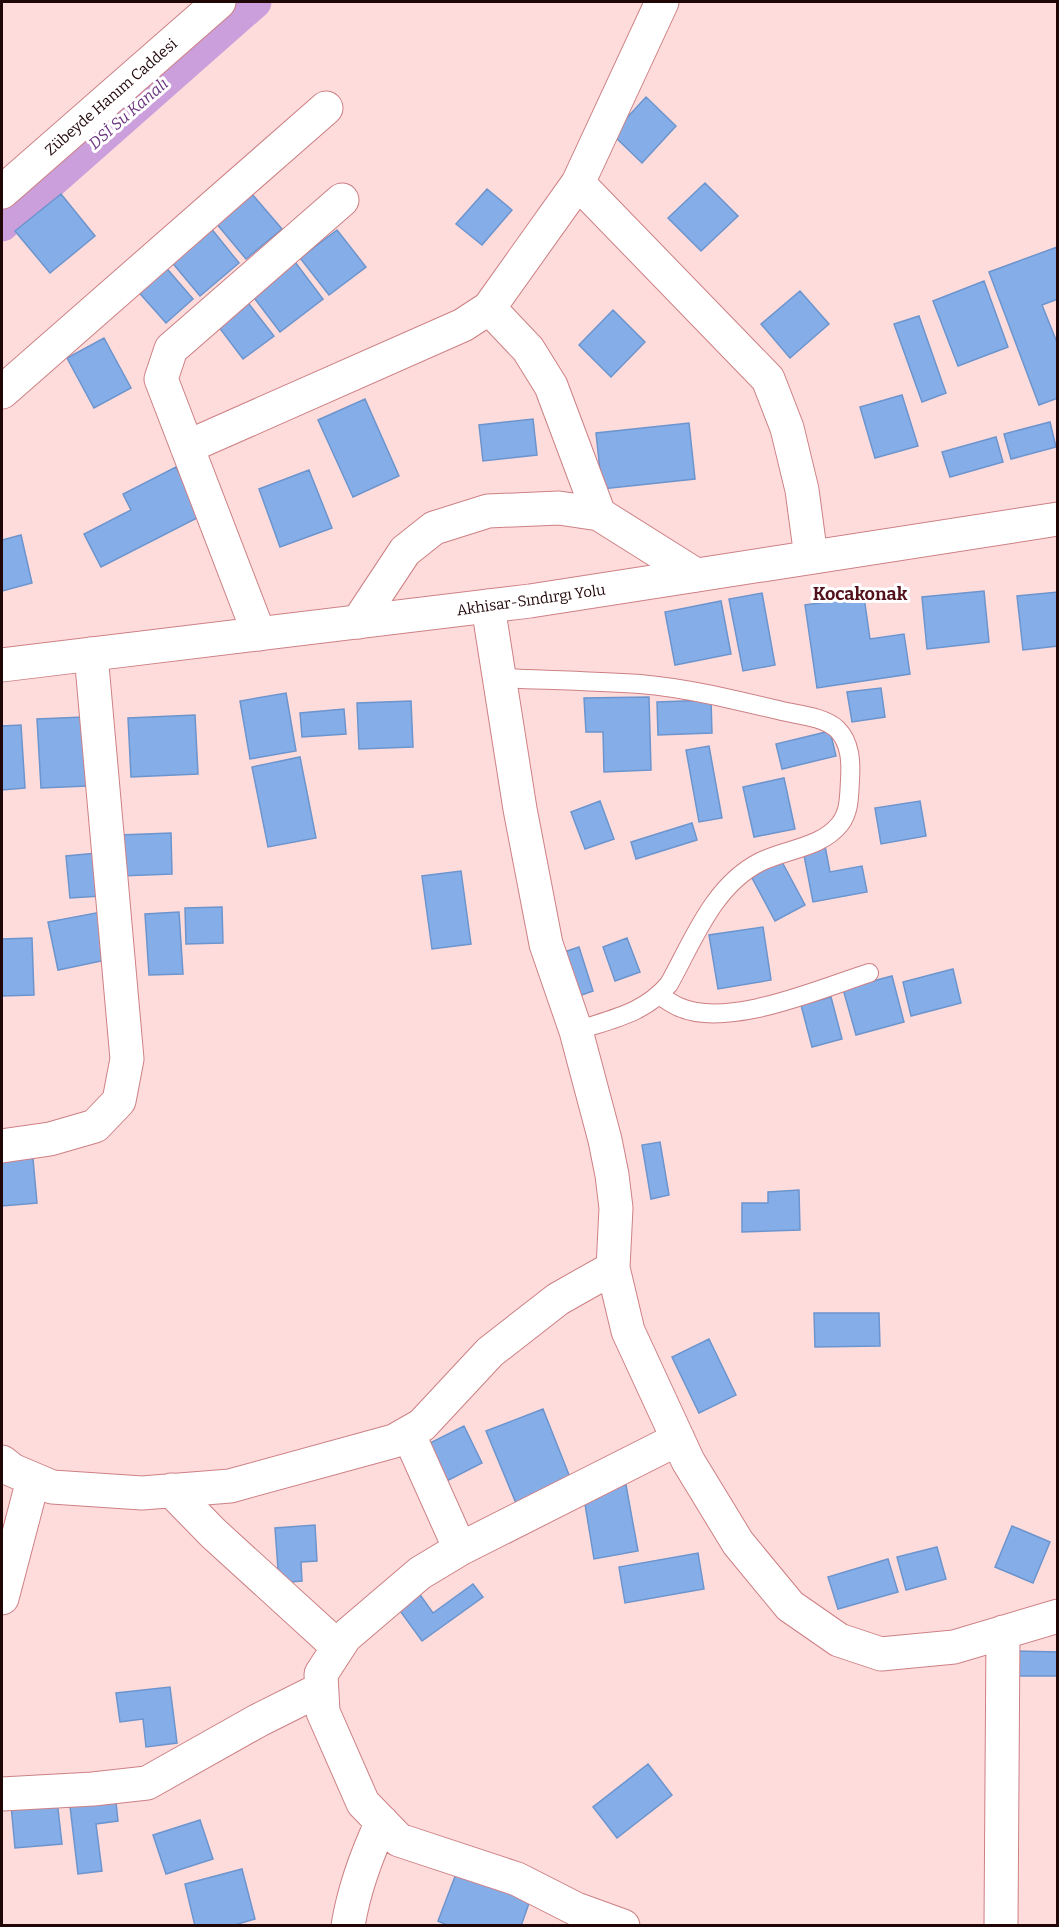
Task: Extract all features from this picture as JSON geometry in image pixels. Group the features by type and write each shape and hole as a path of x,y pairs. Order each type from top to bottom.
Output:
{"street":[{"name":"Zübeyde Hanım Caddesi","path":"2,192 219,2"},
{"path":"188,447 463,325 489,308 578,183 662,2"},
{"path":"2,392 326,108"},
{"path":"578,183 768,379 787,428 801,490 811,557"},
{"path":"259,634 161,379 171,349 342,201"},
{"path":"489,308 528,349 551,386 599,514"},
{"path":"358,622 405,551 434,528 488,511 559,508 599,514 696,575"},
{"name":"Akhisar-Sındırgı Yolu","path":"2,665 488,606 1058,519"},
{"path":"488,606 520,809 546,944 576,1031 612,1175 616,1208 613,1268 628,1331 688,1461 738,1543 790,1606 839,1640 880,1654 954,1647 1058,1616"},
{"path":"2,1146 50,1139 94,1126 119,1101 127,1059 92,654"},
{"path":"2,1462 12,1470 52,1487 142,1492 230,1486 394,1441 422,1425 490,1352 558,1299 613,1268"},
{"path":"408,1433 460,1549"},
{"path":"623,1926 576,1909 517,1879 399,1840 363,1803 323,1712 321,1674 345,1637 420,1573 460,1549 678,1439"},
{"path":"2,1598 33,1480"},
{"path":"171,1490 213,1533 338,1647"},
{"path":"1001,1926 1003,1632"},
{"path":"2,1794 93,1789 147,1783 259,1720 321,1689"},
{"path":"348,1926 356,1885 365,1858 382,1822"}],"lane":[{"path":"499,678 641,684 684,690 828,722 839,731 846,743 851,767 849,801 842,821 833,832 821,840 758,863 741,874 716,901 669,984 659,995 642,1008 576,1031"},
{"path":"659,995 680,1008 713,1013 734,1013 754,1010 869,973"}],"building":[{"path":"646,97 676,126 642,163 612,134"},
{"path":"705,183 738,216 701,251 668,218"},
{"path":"487,189 512,210 482,245 456,224"},
{"path":"61,194 95,236 50,273 15,231"},
{"path":"252,194 282,229 246,259 216,223"},
{"path":"210,227 239,263 200,296 170,260"},
{"path":"337,230 366,267 329,295 300,258"},
{"path":"1057,247 1058,299 1042,305 1058,345 1058,398 1039,405 989,272"},
{"path":"295,262 323,299 280,332 252,295"},
{"path":"163,264 193,299 166,323 135,288"},
{"path":"984,281 1008,347 958,366 933,301"},
{"path":"800,291 829,324 790,358 761,324"},
{"path":"245,299 274,336 243,359 215,322"},
{"path":"613,310 645,342 611,377 579,345"},
{"path":"919,316 946,393 922,402 894,324"},
{"path":"104,338 131,388 94,408 67,358"},
{"path":"902,395 918,446 875,458 860,407"},
{"path":"365,399 399,476 353,497 318,420"},
{"path":"533,419 537,455 483,461 479,425"},
{"path":"1050,422 1056,447 1011,459 1004,434"},
{"path":"689,423 695,479 602,489 596,433"},
{"path":"996,437 1003,462 950,477 942,452"},
{"path":"176,467 201,516 101,567 84,534 131,510 123,494"},
{"path":"309,470 332,528 280,547 259,489"},
{"path":"21,535 32,583 2,591 2,540"},
{"path":"984,591 989,642 927,649 922,597"},
{"path":"1058,592 1058,646 1023,650 1017,596"},
{"path":"762,593 775,665 743,671 729,599"},
{"path":"864,597 870,639 904,634 910,674 817,688 805,605"},
{"path":"721,601 731,654 675,665 665,612"},
{"path":"881,688 885,717 852,722 847,692"},
{"path":"286,693 296,751 250,759 240,701"},
{"path":"649,697 651,770 604,772 603,732 586,732 584,698"},
{"path":"711,700 712,733 658,735 657,702"},
{"path":"411,701 413,747 359,749 357,703"},
{"path":"344,709 346,734 302,737 300,713"},
{"path":"195,715 198,774 131,777 128,718"},
{"path":"84,717 87,786 41,788 37,719"},
{"path":"21,725 25,788 2,790 2,726"},
{"path":"830,731 836,756 782,769 776,744"},
{"path":"709,746 722,818 699,822 686,750"},
{"path":"300,757 316,838 268,847 252,767"},
{"path":"784,778 795,829 754,837 743,787"},
{"path":"600,801 614,839 585,849 571,812"},
{"path":"920,801 926,836 881,844 875,808"},
{"path":"692,823 697,840 636,859 631,842"},
{"path":"171,833 172,874 120,876 119,835"},
{"path":"825,846 830,872 862,866 867,892 813,902 803,850"},
{"path":"97,853 101,896 70,898 66,856"},
{"path":"781,860 805,905 775,921 751,876"},
{"path":"461,871 471,944 432,949 422,876"},
{"path":"222,907 223,943 186,944 185,908"},
{"path":"101,912 111,959 58,970 48,922"},
{"path":"179,912 183,974 149,975 145,914"},
{"path":"763,927 771,980 718,989 709,935"},
{"path":"32,938 34,995 2,996 2,939"},
{"path":"627,938 640,972 615,981 603,947"},
{"path":"579,947 593,991 576,997 561,953"},
{"path":"953,969 961,1003 911,1016 903,982"},
{"path":"892,976 904,1022 856,1035 843,989"},
{"path":"831,997 842,1039 812,1047 801,1005"},
{"path":"660,1142 669,1195 651,1199 642,1145"},
{"path":"32,1148 37,1203 2,1206 2,1151"},
{"path":"799,1190 800,1230 742,1232 742,1203 768,1203 768,1192"},
{"path":"814,1313 879,1313 880,1346 815,1347"},
{"path":"709,1339 736,1395 699,1413 672,1357"},
{"path":"543,1409 573,1485 518,1508 486,1431"},
{"path":"464,1426 482,1463 437,1486 418,1449"},
{"path":"626,1485 638,1551 594,1559 583,1492"},
{"path":"315,1525 317,1561 301,1562 302,1581 279,1583 275,1528"},
{"path":"1012,1526 1050,1542 1033,1583 995,1567"},
{"path":"937,1547 946,1579 906,1590 897,1557"},
{"path":"698,1553 704,1589 625,1603 619,1567"},
{"path":"888,1559 898,1592 838,1609 828,1577"},
{"path":"473,1584 483,1597 422,1641 395,1604 416,1589 433,1613"},
{"path":"1015,1651 1058,1652 1058,1676 1015,1676"},
{"path":"170,1687 177,1743 146,1747 143,1719 120,1722 116,1693"},
{"path":"648,1764 672,1795 617,1838 593,1807"},
{"path":"115,1793 118,1821 96,1824 102,1871 78,1874 69,1798"},
{"path":"57,1800 62,1844 15,1848 11,1805"},
{"path":"200,1820 213,1859 166,1874 153,1835"},
{"path":"459,1866 533,1892 521,1926 449,1926 438,1921"},
{"path":"242,1869 255,1919 231,1926 195,1926 185,1884"}],"waterway":[{"name":"DSİ Su Kanalı","path":"2,225 255,2"}],"district":[{"name":"Kocakonak","path":"860,594"}]}
